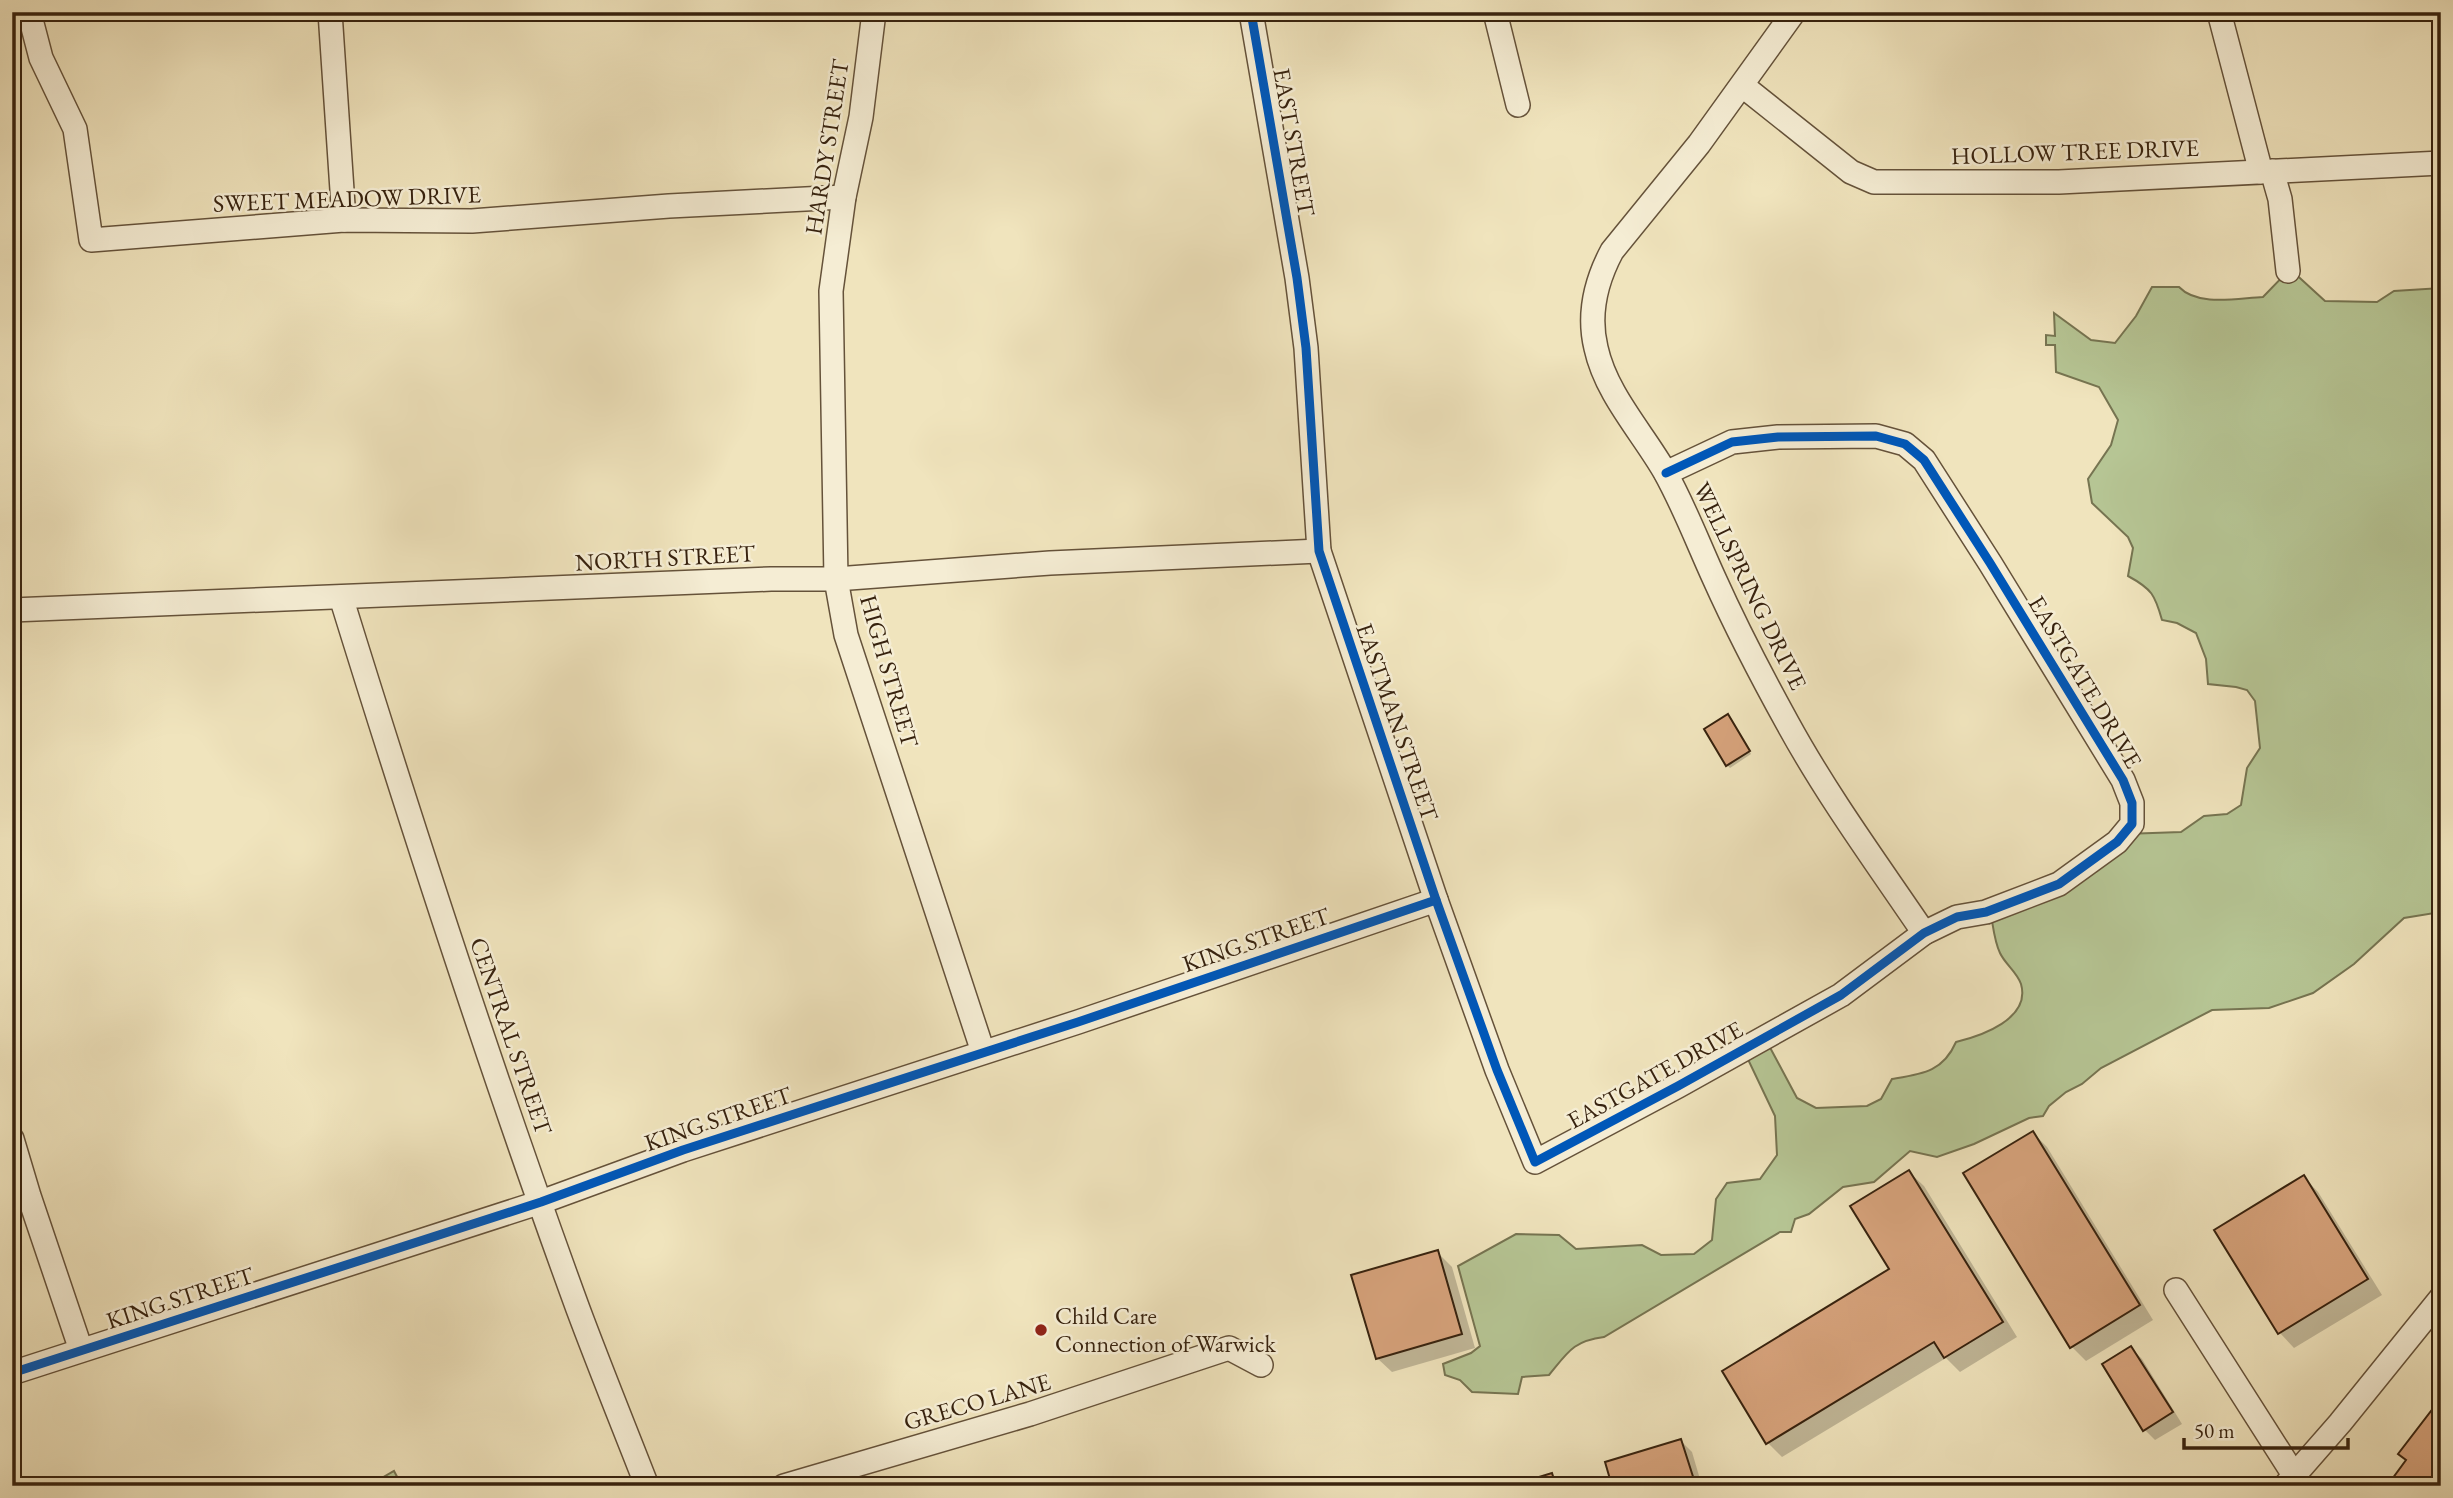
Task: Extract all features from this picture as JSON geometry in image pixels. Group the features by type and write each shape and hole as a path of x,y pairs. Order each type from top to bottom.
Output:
{"street":[{"name":"SWEET MEADOW DRIVE","path":"29,12 41,58 75,129 90,240 344,220 472,221 669,206 844,197"},
{"path":"330,12 344,220"},
{"name":"HARDY STREET","path":"831,291 844,197 861,117 874,12"},
{"name":"EAST STREET","path":"1251,12 1297,278"},
{"path":"1495,12 1518,106"},
{"name":"WELLSPRING DRIVE","path":"1794,12 1699,144 1612,251 1602,270 1596,291 1593,315 1595,346 1604,375 1666,473 1720,592 1788,726 1924,933"},
{"path":"2219,12 2266,171 2280,199 2288,271"},
{"name":"HOLLOW TREE DRIVE","path":"1743,86 1842,165 1874,181 2059,181 2441,163"},
{"name":"EASTMAN STREET","path":"1297,278 1306,348 1319,551 1436,900 1497,1070 1535,1162"},
{"name":"HIGH STREET","path":"831,291 836,579 850,647 959,972 983,1052"},
{"name":"EASTGATE DRIVE","path":"1535,1162 1841,995 1924,933 1957,917 1986,912 2059,884 2117,842 2132,824 2132,803 2123,780 1924,460 1905,444 1876,436 1778,437 1732,442 1666,473"},
{"name":"NORTH STREET","path":"12,610 771,579 836,579 1050,563 1319,551"},
{"name":"CENTRAL STREET","path":"341,597 395,772 541,1202 578,1309 647,1486"},
{"name":"KING STREET","path":"12,1373 541,1202 683,1150 1078,1022 1436,900"},
{"path":"12,1139 81,1350"},
{"path":"2176,1290 2289,1480 2340,1423 2441,1298"},
{"name":"GRECO LANE","path":"784,1486 1030,1415 1229,1348 1261,1365"}],"green space":[{"path":"2290,269 2325,301 2377,302 2394,291 2441,288 2441,912 2404,918 2354,964 2313,993 2269,1008 2212,1010 2101,1068 2049,1106 2043,1116 2029,1118 1974,1144 1937,1157 1910,1151 1874,1182 1843,1187 1809,1214 1795,1219 1791,1232 1780,1232 1604,1337 1578,1345 1549,1375 1522,1377 1518,1394 1472,1392 1460,1380 1445,1375 1443,1364 1471,1353 1480,1346 1458,1266 1516,1234 1559,1235 1576,1249 1642,1245 1661,1255 1694,1254 1712,1240 1716,1199 1727,1183 1760,1179 1777,1155 1775,1116 1744,1051 1766,1040 1797,1098 1816,1108 1867,1106 1881,1099 1892,1079 1922,1073 1938,1066 1956,1042 2002,1024 2019,1007 2021,984 1998,948 1990,910 2124,834 2181,832 2204,816 2227,814 2241,805 2247,768 2260,748 2255,701 2247,690 2208,684 2206,659 2196,633 2177,623 2162,620 2151,594 2128,576 2133,548 2128,537 2092,503 2088,479 2111,445 2118,420 2099,387 2056,372 2055,345 2046,345 2046,335 2055,336 2054,313 2091,340 2115,343 2136,316 2152,287 2179,287 2187,293 2207,299 2263,297"},
{"path":"394,1471 402,1486 368,1486"}],"building":[{"path":"1728,714 1750,751 1726,766 1704,729"},
{"path":"2033,1131 2140,1305 2070,1348 1963,1173"},
{"path":"1909,1170 2003,1322 1944,1358 1934,1342 1766,1444 1722,1371 1889,1269 1850,1206"},
{"path":"2304,1175 2368,1279 2278,1334 2214,1230"},
{"path":"1438,1250 1462,1334 1376,1359 1351,1275"},
{"path":"2131,1346 2173,1412 2143,1431 2102,1364"},
{"path":"2441,1398 2441,1486 2387,1486 2406,1460 2398,1454"},
{"path":"1681,1439 1696,1486 1612,1486 1605,1462"},
{"path":"1552,1473 1556,1486 1509,1486"}],"cycle path":[{"path":"1251,12 1297,278 1306,348 1319,551 1436,900 1497,1070 1535,1162 1841,995 1924,933 1957,917 1986,912 2059,884 2117,842 2132,824 2132,803 2123,780 1924,460 1905,444 1876,436 1778,437 1732,442 1666,473"},
{"path":"12,1373 541,1202 683,1150 1078,1022 1436,900"}],"place":[{"name":"Child Care Connection of Warwick","path":"1041,1330"}]}
